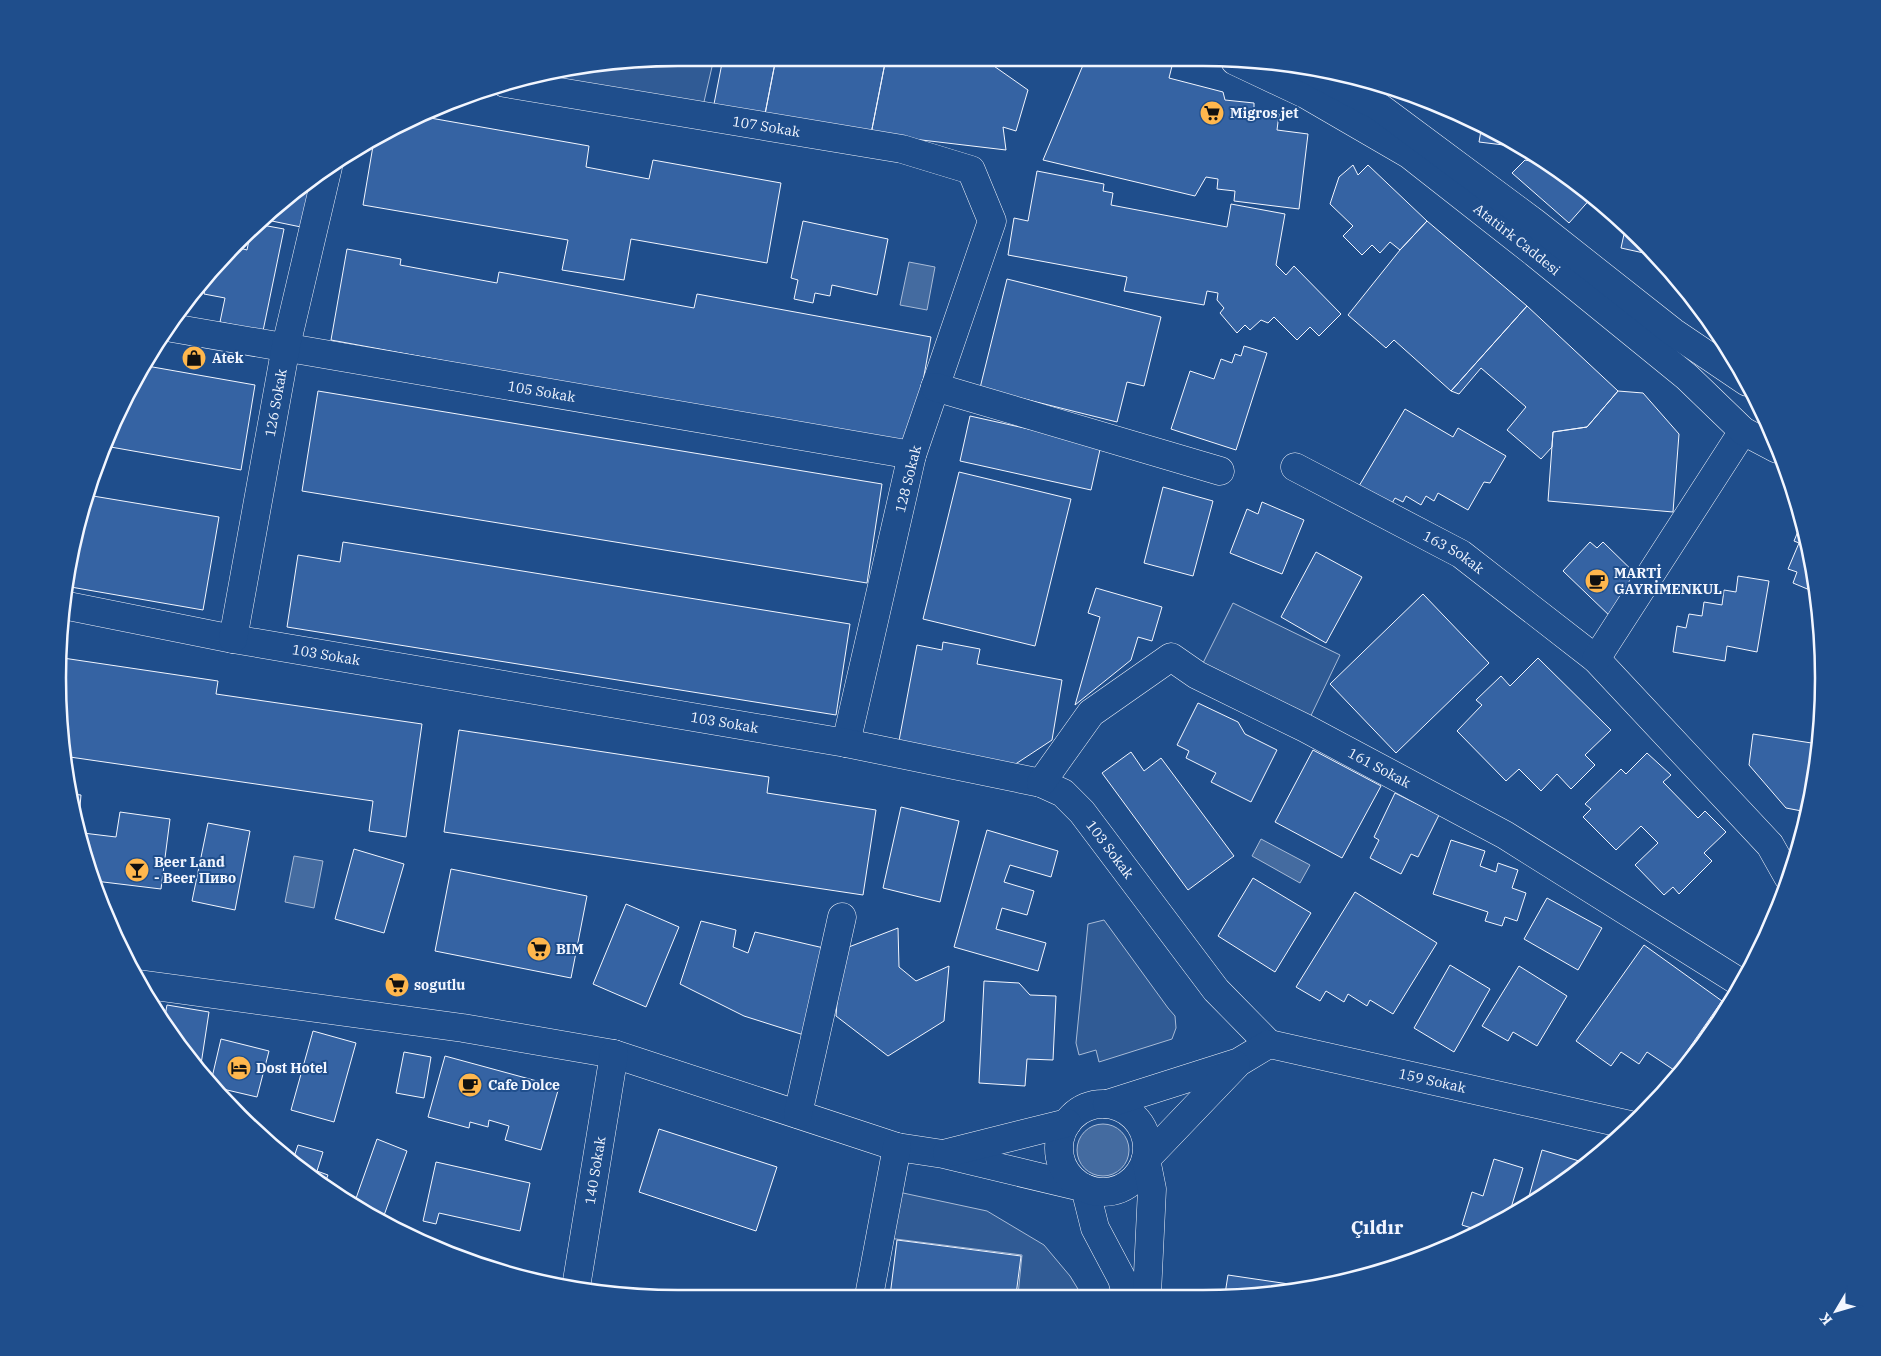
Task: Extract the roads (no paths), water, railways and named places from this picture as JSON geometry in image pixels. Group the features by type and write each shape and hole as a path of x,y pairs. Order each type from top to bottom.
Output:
{"street":[{"name":"Atatürk Caddesi","path":"1251,69 1305,94 1410,155 1680,371 1743,431 1768,444"},
{"name":"Atatürk Caddesi","path":"1325,79 1379,106 1535,223 1673,332 1733,373"},
{"name":"107 Sokak","path":"524,86 902,148 971,170 992,221"},
{"name":"126 Sokak","path":"232,639 286,346 325,179"},
{"name":"128 Sokak","path":"846,743 912,455 992,221"},
{"name":"105 Sokak","path":"176,329 912,455"},
{"path":"935,387 1220,470"},
{"path":"1596,660 1743,431"},
{"name":"163 Sokak","path":"1295,466 1461,554 1596,660 1770,845 1784,869"},
{"name":"103 Sokak","path":"70,606 232,639 846,743 1041,783 1063,793 1082,812 1216,990 1269,1044"},
{"name":"161 Sokak","path":"1041,783 1091,712 1172,657 1197,675 1305,728 1505,835 1735,980"},
{"path":"798,1114 842,917"},
{"path":"149,985 463,1028 614,1054 897,1146 943,1154 1086,1188"},
{"path":"1107,1104 1239,1062 1269,1044"},
{"name":"159 Sokak","path":"1269,1044 1622,1123"},
{"name":"140 Sokak","path":"577,1281 614,1054"},
{"path":"1148,1290 1152,1189 1146,1159 1147,1144 1144,1130 1124,1108 1107,1104 1094,1104 1080,1110 1067,1123 1062,1132 1059,1147 1061,1162 1068,1175 1079,1185 1091,1191 1119,1190 1131,1183 1140,1173 1146,1159 1239,1062"},
{"path":"943,1154 1067,1123"},
{"path":"870,1290 897,1146"},
{"path":"1086,1188 1096,1228 1122,1279 1125,1290"}],"place":[{"name":"Migros jet","path":"1212,113"},
{"name":"Atek","path":"194,358"},
{"name":"MARTİ GAYRİMENKUL","path":"1597,581"},
{"name":"Beer Land - Beer Пиво","path":"137,870"},
{"name":"BIM","path":"539,949"},
{"name":"sogutlu","path":"397,985"},
{"name":"Dost Hotel","path":"239,1068"},
{"name":"Cafe Dolce","path":"470,1085"}],"district":[{"name":"Çıldır","path":"1377,1227"}]}
